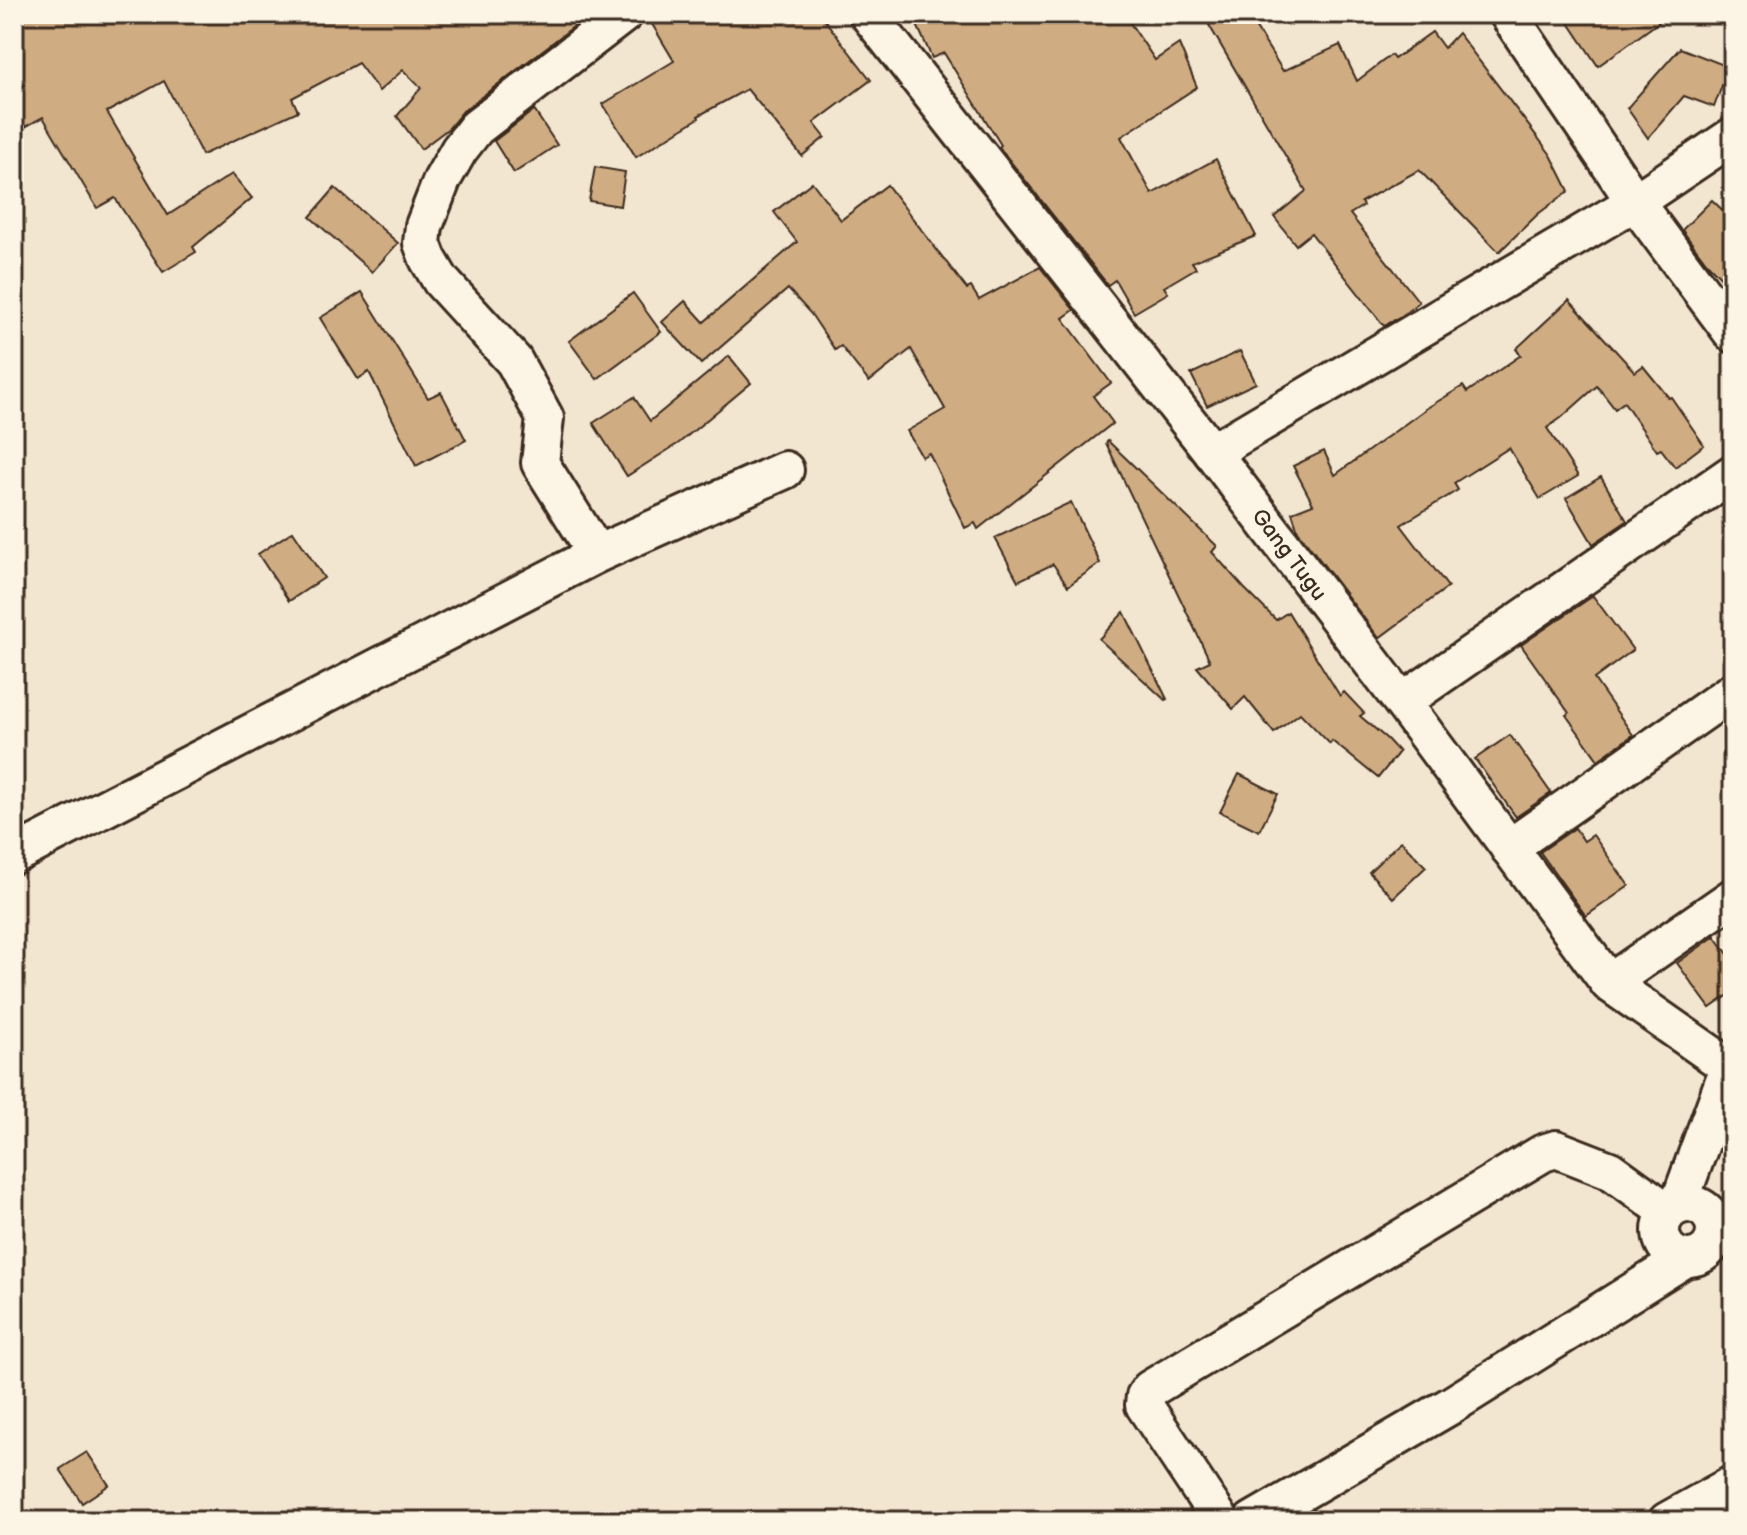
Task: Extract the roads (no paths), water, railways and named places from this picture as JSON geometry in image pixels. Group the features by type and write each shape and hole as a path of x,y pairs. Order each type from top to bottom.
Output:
{"street":[{"path":"597,554 540,463 545,418 514,361 441,281 422,243 424,226 442,180 476,128 624,14"},
{"name":"Gang Tugu","path":"868,14 1212,452 1402,702 1609,983 1731,1067"},
{"path":"1508,14 1635,202 1733,334"},
{"path":"1212,452 1635,202 1733,136"},
{"path":"14,855 597,554 785,470"},
{"path":"1402,702 1733,473"},
{"path":"1509,848 1733,691"},
{"path":"1609,983 1733,897"},
{"path":"1221,1521 1144,1405 1150,1389 1543,1153 1556,1149 1610,1170 1673,1209 1690,1204 1702,1207 1724,1222 1708,1249 1699,1256 1686,1258 1674,1255 1665,1247 1661,1235 1662,1223 1673,1209 1731,1067"},
{"path":"1252,1521 1450,1406 1686,1258"},
{"path":"1667,1521 1733,1484"}]}
